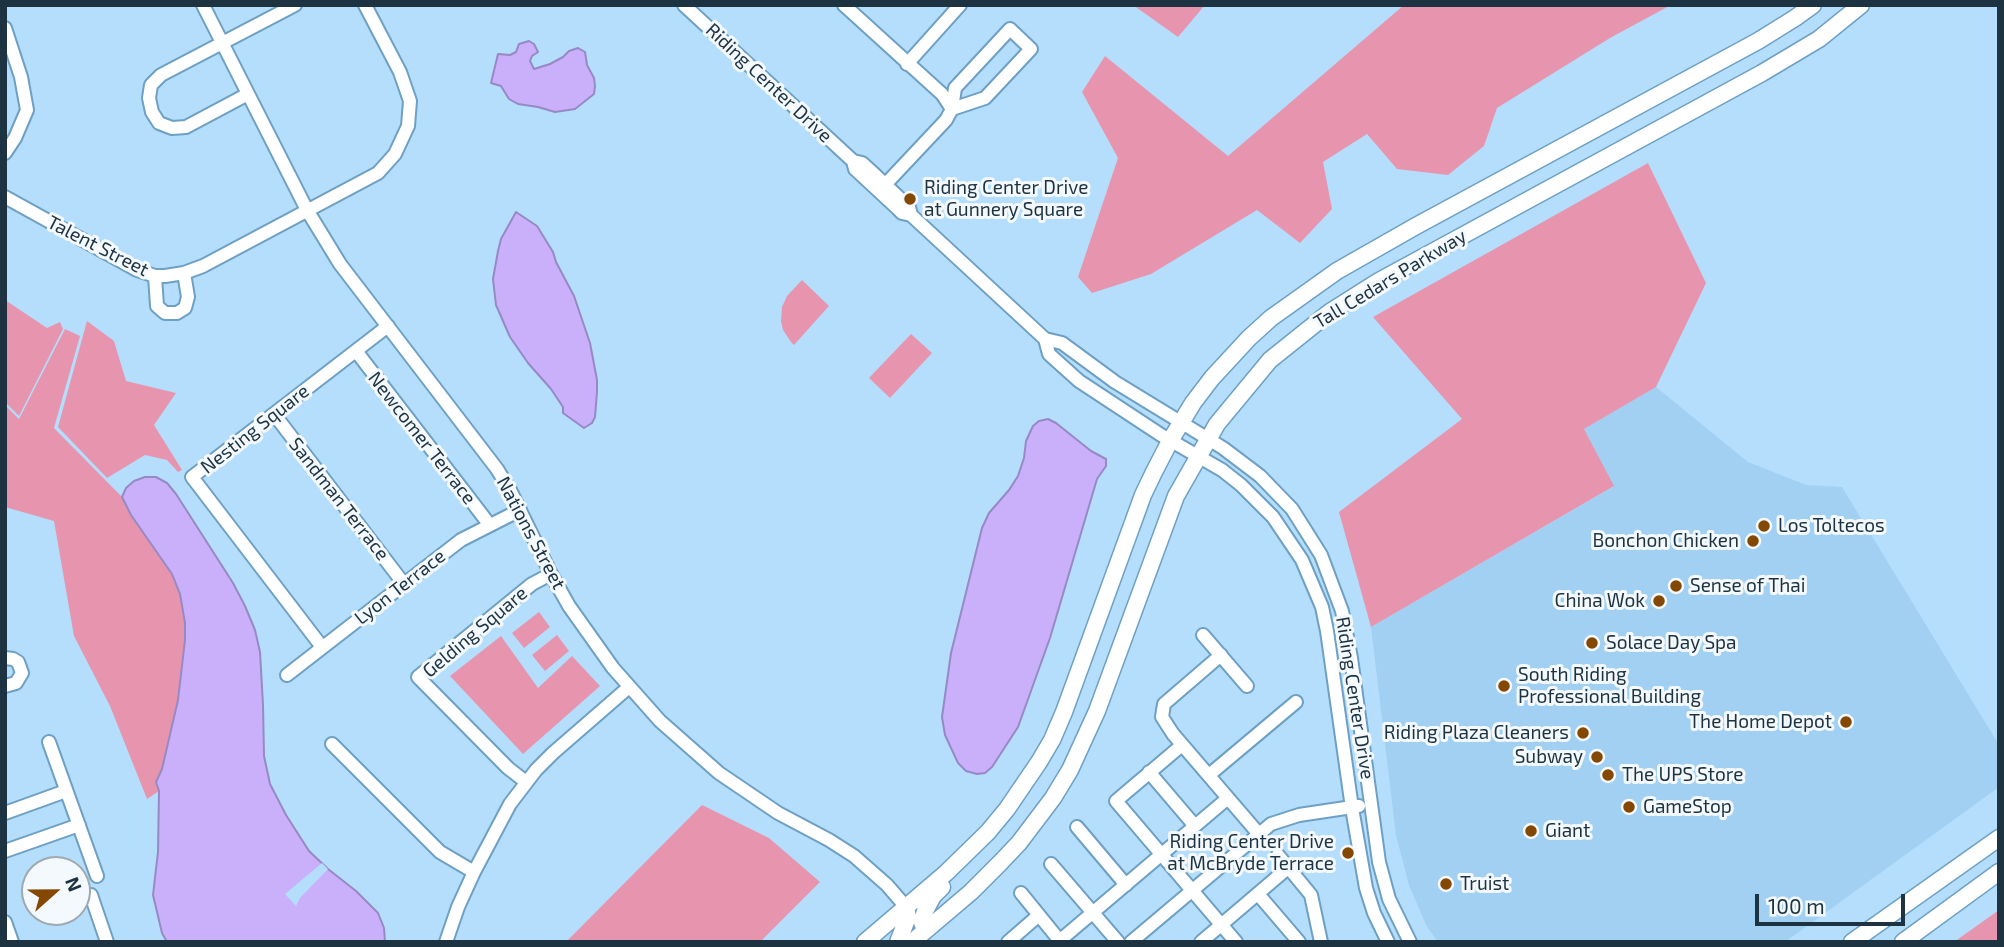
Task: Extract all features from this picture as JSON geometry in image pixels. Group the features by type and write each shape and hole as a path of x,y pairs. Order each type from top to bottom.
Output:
{"main road":[{"name":"Tall Cedars Parkway","path":"865,942 970,851 1007,809 1052,740 1143,495 1181,422 1212,379 1250,338 1292,302 1337,271 1758,41 1813,5"},
{"name":"Tall Cedars Parkway","path":"912,942 930,936 1000,863 1038,819 1070,770 1097,711 1176,496 1217,424 1270,360 1330,312 1404,267 1762,73 1819,39 1861,5"},
{"path":"1852,942 1999,838"},
{"path":"930,936 923,927 923,916 930,901 967,865 970,851"},
{"path":"1903,942 1999,872"},
{"path":"898,942 907,924 906,908"}],"street":[{"name":"Nations Street","path":"203,5 307,210 340,264 498,469 551,574 593,642 629,687 670,730 719,773 778,813 854,856 887,885 906,908"},
{"path":"248,94 186,127 172,128 159,123 152,112 149,99 151,85 161,75 295,5"},
{"name":"Talent Street","path":"5,197 137,270 155,276 184,273 204,267 377,173 395,154 408,126 410,101 400,72 365,5"},
{"name":"Riding Center Drive","path":"684,5 853,161 862,163 883,186 909,206 912,215 1045,338 1062,343 1115,382 1208,438 1260,476 1292,509 1321,555 1338,595 1346,630 1379,862 1395,913 1410,942"},
{"path":"844,5 942,94 952,109"},
{"path":"907,64 960,5"},
{"path":"5,28 21,77 27,110 5,153"},
{"path":"883,186 946,120 952,109 956,88 1010,29 1031,49 985,98 952,109"},
{"name":"Riding Center Drive","path":"853,161 855,169 902,213 912,215"},
{"path":"155,276 157,306 165,313 177,313 185,308 188,297 184,273"},
{"name":"Nesting Square","path":"322,647 192,477 388,326"},
{"name":"Riding Center Drive","path":"1045,338 1049,354 1059,364 1170,441 1222,470 1265,509 1288,537 1313,583 1322,607 1366,888 1388,942"},
{"name":"Newcomer Terrace","path":"356,351 489,524"},
{"name":"Sandman Terrace","path":"274,414 404,584"},
{"name":"Lyon Terrace","path":"287,675 461,540 520,510"},
{"name":"Gelding Square","path":"526,782 418,677 532,584 551,574"},
{"path":"1203,635 1247,687"},
{"path":"1221,655 1168,700 1162,716 1182,745 1258,833"},
{"path":"5,658 13,659 21,668 20,679 8,686"},
{"path":"446,942 458,907 497,825 526,782 553,753 629,687"},
{"path":"1209,775 1296,702"},
{"path":"49,741 97,876"},
{"path":"332,744 440,852 474,872"},
{"path":"1182,745 1116,801 1236,942"},
{"path":"1149,772 1195,826"},
{"path":"5,813 66,791"},
{"path":"1021,893 1059,941 1228,798"},
{"path":"1131,942 1270,824 1288,818 1371,804"},
{"path":"5,851 79,825"},
{"path":"1077,827 1126,885"},
{"path":"1278,855 1311,895 1321,942"},
{"path":"1051,864 1118,942"},
{"path":"1201,942 1289,867"},
{"path":"1258,894 1299,942"},
{"path":"91,895 107,942"},
{"path":"1008,942 1039,915"},
{"path":"5,922 12,942"}],"shaded area":[{"path":"1133,5 1205,5 1178,37"},
{"path":"1404,5 1671,5 1610,38 1497,108 1484,146 1448,175 1397,169 1367,134 1323,162 1332,209 1300,243 1257,210 1151,274 1092,293 1078,277 1118,158 1082,92 1105,56 1228,156"},
{"path":"529,41 538,52 530,61 534,69 550,64 578,48 585,52 587,65 594,78 594,94 575,109 555,112 518,104 509,99 501,86 491,83 498,54 510,55 516,52 519,44"},
{"path":"1648,163 1706,283 1656,387 1584,429 1614,486 1371,627 1339,512 1462,419 1373,317"},
{"path":"516,212 537,226 553,252 574,296 590,343 597,392 595,417 592,423 584,428 563,413 563,407 551,389 510,337 496,305 493,279 498,251 501,239"},
{"path":"802,280 829,306 794,345 783,330 782,307 787,296"},
{"path":"5,300 47,328 60,322 63,329 19,416 5,402"},
{"path":"87,321 114,341 126,381 176,393 154,425 182,470 178,472 167,460 145,455 107,478 58,427"},
{"path":"65,329 80,336 54,428 122,497 131,515 172,574 180,594 185,640 178,700 162,769 156,782 159,791 147,799 110,706 74,636 54,521 5,507 5,405 19,419"},
{"path":"911,334 932,353 890,398 869,378"},
{"path":"1656,387 1748,462 1806,485 1842,487 1999,745 1999,787 1785,942 1438,942 1426,925 1409,885 1396,835 1371,627 1613,487 1584,429"},
{"path":"1048,419 1106,459 1106,466 1097,479 1050,638 1018,727 992,767 985,773 977,774 966,771 958,763 945,735 942,717 951,653 982,528 989,513 1018,476 1026,441 1033,426"},
{"path":"156,477 167,483 176,494 245,606 260,652 264,756 270,784 286,815 309,851 378,913 384,928 385,942 167,942 162,933 153,895 158,852 159,791 156,782 162,769 178,700 185,623 180,594 172,574 131,515 122,497 126,488 134,481"},
{"path":"539,612 550,627 524,648 512,633"},
{"path":"557,635 569,651 545,671 532,655"},
{"path":"501,636 538,688 572,656 600,686 523,754 450,676"},
{"path":"702,805 769,838 820,882 760,942 566,942"},
{"path":"1999,910 1999,942 1954,942"}],"pier":[{"path":"322,863 328,869 300,898 296,906 285,894"}],"place":[{"name":"Riding Center Drive at Gunnery Square","path":"910,199"},
{"name":"Los Toltecos","path":"1764,526"},
{"name":"Bonchon Chicken","path":"1753,541"},
{"name":"Sense of Thai","path":"1676,586"},
{"name":"China Wok","path":"1659,601"},
{"name":"Solace Day Spa","path":"1592,643"},
{"name":"South Riding Professional Building","path":"1504,686"},
{"name":"The Home Depot","path":"1846,722"},
{"name":"Riding Plaza Cleaners","path":"1583,733"},
{"name":"Subway","path":"1597,757"},
{"name":"The UPS Store","path":"1608,775"},
{"name":"GameStop","path":"1629,807"},
{"name":"Giant","path":"1531,831"},
{"name":"Riding Center Drive at McBryde Terrace","path":"1348,853"},
{"name":"Truist","path":"1446,884"}]}
